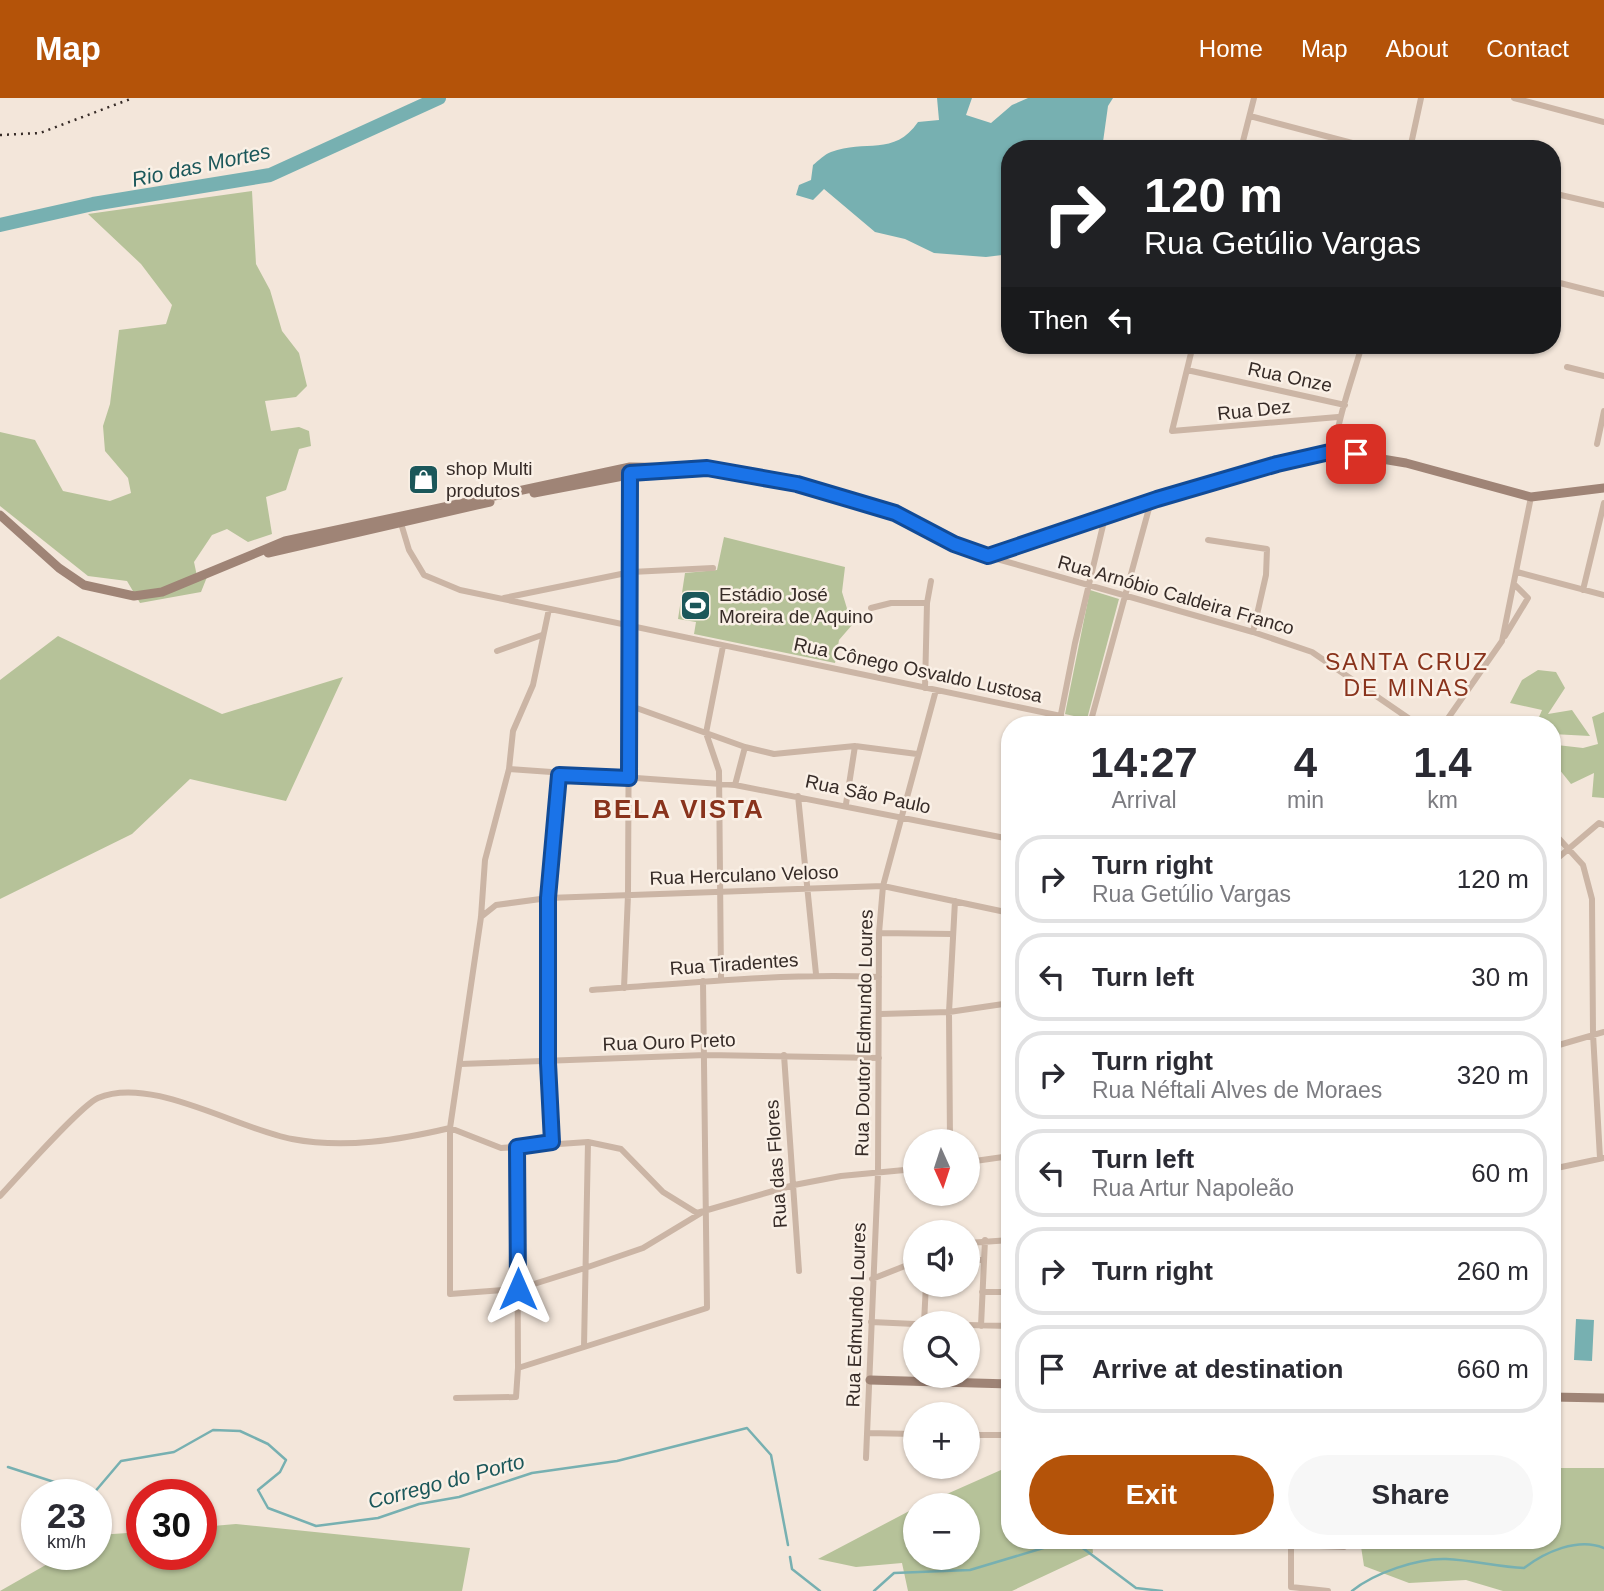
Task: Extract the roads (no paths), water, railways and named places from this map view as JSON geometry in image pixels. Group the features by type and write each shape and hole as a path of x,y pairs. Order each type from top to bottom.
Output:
{"main road":[{"path":"0,515 59,568 84,585 134,596 162,592 285,541 630,470 707,468 797,484 895,513 954,544 988,556 1151,501 1277,464 1334,451 1406,463 1531,498 1604,488"},
{"path":"870,1380 1001,1384"},
{"path":"1561,1397 1604,1398"}],"street":[{"path":"1243,140 1254,98"},
{"path":"1412,140 1422,98"},
{"path":"1514,98 1604,122"},
{"path":"1250,116 1341,140"},
{"path":"1561,194 1604,205"},
{"path":"1561,283 1604,294"},
{"path":"1186,370 1190,354"},
{"path":"1334,451 1338,417 1345,405 1359,354"},
{"path":"1567,367 1604,376"},
{"name":"Rua Onze","path":"1186,370 1345,405"},
{"name":"Rua Dez","path":"1186,370 1172,432 1338,417"},
{"path":"1597,444 1604,411"},
{"path":"624,988 628,895 630,470"},
{"path":"1502,641 1531,498"},
{"path":"1093,716 1151,501"},
{"path":"1583,590 1604,503"},
{"path":"1061,716 1105,517"},
{"name":"Rua Cônego Osvaldo Lustosa","path":"400,519 410,550 424,575 460,590 1061,716"},
{"path":"1208,540 1268,549 1266,575 1253,632"},
{"name":"Rua Arnóbio Caldeira Franco","path":"988,556 1253,632 1312,652 1407,716"},
{"path":"503,598 631,572 713,568"},
{"path":"1517,572 1604,595"},
{"path":"925,688 927,603 931,581"},
{"path":"1450,716 1502,641 1528,598 1514,584"},
{"path":"871,608 891,603 927,603"},
{"path":"549,609 541,635 533,685 513,731 509,769 485,860 481,917 450,1128 450,1294 518,1289 585,1268 643,1248 706,1210"},
{"path":"496,651 541,635"},
{"path":"721,978 718,891 720,783 719,771 706,733 723,646"},
{"name":"Rua Doutor Edmundo Loures","path":"878,1173 881,1014 879,933 883,886 936,690"},
{"path":"628,705 745,747 774,754 855,746 917,754"},
{"path":"846,804 855,746"},
{"path":"735,785 745,747"},
{"name":"Rua São Paulo","path":"509,769 559,775 735,785 846,804 1001,837"},
{"path":"552,1142 548,1063 548,898 559,775"},
{"path":"798,796 816,974"},
{"path":"1561,855 1599,823 1604,825"},
{"path":"1561,840 1583,865 1592,899 1592,1034 1602,1158 1561,1166"},
{"name":"Rua Herculano Veloso","path":"481,917 495,905 548,898 883,886 1001,911"},
{"path":"950,1129 949,1012 955,901"},
{"path":"879,933 952,934"},
{"name":"Rua Tiradentes","path":"592,990 721,978 816,974 879,976"},
{"path":"518,1368 707,1308 703,981"},
{"path":"881,1014 949,1012 1001,1004"},
{"path":"1561,1044 1604,1032"},
{"path":"1561,1042 1565,1042"},
{"name":"Rua Ouro Preto","path":"460,1064 548,1063 706,1055 879,1058"},
{"name":"Rua das Flores","path":"784,1055 799,1271"},
{"path":"0,1196 95,1099 117,1092 145,1093 292,1139 363,1144 450,1128 501,1148 552,1142 588,1142 621,1149 663,1192 697,1213 794,1185 903,1170"},
{"path":"584,1347 588,1142"},
{"path":"456,1398 516,1397 517,1147"},
{"path":"980,1160 1001,1157"},
{"name":"Rua Edmundo Loures","path":"866,1458 878,1173"},
{"path":"985,1240 981,1326 1001,1326"},
{"path":"980,1241 1001,1240"},
{"path":"872,1279 903,1267"},
{"path":"982,1292 1001,1292"},
{"path":"871,1322 903,1323"},
{"path":"868,1433 903,1434"},
{"path":"980,1435 1001,1435"},
{"path":"1291,1549 1291,1587 1328,1591"}],"water":[{"path":"937,98 972,98 966,115 991,123 1012,105 1028,98 1113,98 1108,106 1103,140 1001,140 1001,255 986,257 934,253 905,239 875,232 824,189 813,200 796,195 799,185 811,180 813,165 829,153 844,148 899,140 918,122 939,120"},
{"path":"1576,1319 1594,1320 1592,1361 1574,1360"}],"waterway":[{"name":"Rio das Mortes","path":"0,225 93,204 270,175 439,98"},
{"name":"Corrego do Porto","path":"106,1479 121,1461 174,1452 213,1430 240,1431 268,1444 286,1460 280,1472 258,1490 268,1508 316,1526 378,1518 419,1504 459,1497 532,1473 617,1461 747,1428 771,1455 788,1545"},
{"name":"Corrego do Porto","path":"8,1467 45,1479"},
{"name":"Corrego do Porto","path":"1561,1548 1583,1544 1604,1548"},
{"name":"Corrego do Porto","path":"874,1591 894,1573 970,1570 1040,1549"},
{"name":"Corrego do Porto","path":"1084,1549 1136,1588 1162,1591"},
{"name":"Corrego do Porto","path":"1352,1591 1372,1578 1423,1561 1456,1560 1524,1568 1560,1549"},
{"name":"Corrego do Porto","path":"790,1557 792,1569 820,1591"}],"railway":[{"path":"0,135 40,133 133,98"}],"place":[{"name":"shop Multi produtos","path":"423,479"},
{"name":"Estádio José Moreira de Aquino","path":"696,605"}],"district":[{"name":"SANTA CRUZ DE MINAS","path":"1407,675"},
{"name":"BELA VISTA","path":"679,809"}]}
